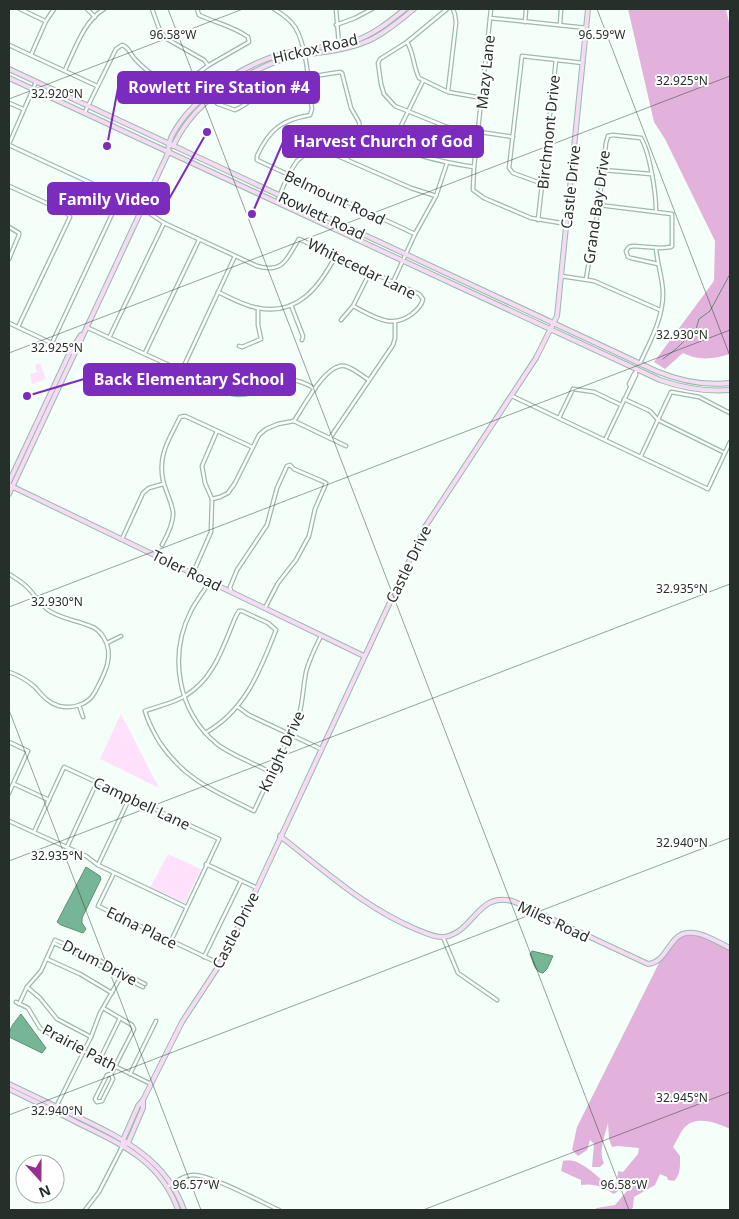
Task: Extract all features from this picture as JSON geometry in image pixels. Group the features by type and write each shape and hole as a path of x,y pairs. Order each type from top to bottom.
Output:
{"street":[{"path":"20,9 46,21"},
{"path":"31,55 46,21 54,9"},
{"path":"87,9 94,17"},
{"path":"65,70 82,35 94,17 104,9"},
{"path":"152,9 160,31 167,39 204,60 209,65"},
{"path":"85,112 116,49 122,45 144,68 167,83 179,87 209,65 249,42 248,36 235,28 199,15 197,9"},
{"path":"274,9 296,28 303,49 307,77"},
{"path":"336,9 339,45"},
{"path":"336,24 355,18 372,9"},
{"name":"Hickox Road","path":"168,152 168,144 185,115 213,89 271,57 303,49 339,45 358,39 376,31 405,9"},
{"name":"Hickox Road","path":"41,420 46,414 75,354 168,152 189,119 210,97 267,65 282,59 340,50 370,40 390,28 414,9"},
{"path":"446,9 407,42 380,59 378,62 384,94 395,106 447,127 513,137 509,163 510,171 543,184"},
{"path":"448,92 456,23 453,9"},
{"name":"Mazy Lane","path":"491,9 472,187 476,193 512,211 538,220"},
{"path":"526,9 526,22"},
{"path":"560,25 561,9"},
{"name":"Castle Drive","path":"85,1210 99,1192 125,1142 138,1106 144,1100 182,1022 220,964 425,527 536,358 552,329 557,316 588,9"},
{"path":"490,18 587,28"},
{"path":"407,42 412,52 417,74 423,81 448,92 482,98"},
{"path":"9,44 97,86"},
{"name":"Birchmont Drive","path":"513,137 522,56 556,60 538,220"},
{"path":"556,60 583,63"},
{"name":"Rowlett Road","path":"9,69 640,363"},
{"path":"210,97 218,104 235,110 276,85 307,77 340,72 344,75 351,108 360,126 346,159"},
{"name":"Belmount Road","path":"307,77 312,109 310,114 290,120 275,129 265,139 256,156 257,158 415,234"},
{"name":"Rowlett Road","path":"9,78 614,358"},
{"path":"423,81 394,143 429,158 474,167"},
{"path":"36,82 9,144 142,208 164,223 235,256 182,370"},
{"path":"9,103 24,110"},
{"path":"185,115 189,119"},
{"name":"Grand Bay Drive","path":"586,279 599,205 608,136 641,138 651,174"},
{"path":"277,202 288,174 297,161 304,155 313,152 330,153 411,188 436,196"},
{"path":"392,282 436,196 447,163"},
{"path":"603,170 651,174 656,211"},
{"path":"9,186 66,212 70,217 18,328"},
{"path":"52,343 120,197"},
{"path":"599,205 672,214 671,247 629,246 626,251 628,257 658,264"},
{"path":"538,220 567,224"},
{"path":"109,338 164,223"},
{"path":"9,227 19,233 19,235 9,259"},
{"name":"Whitecedar Lane","path":"235,256 262,267 274,268 289,258 300,239 419,294 423,299 421,306 411,315 395,322"},
{"path":"145,353 199,240"},
{"path":"640,363 655,329 663,290 656,248"},
{"path":"218,292 238,302 258,308 277,308 291,304 302,300 315,290 336,255"},
{"path":"340,320 353,306 370,272"},
{"path":"561,276 602,283 660,310"},
{"path":"460,286 463,280"},
{"path":"291,304 303,336 302,340"},
{"path":"329,438 394,342 395,322 379,319 353,306"},
{"path":"239,346 242,347 261,339 258,325 258,308"},
{"path":"9,323 75,354"},
{"path":"86,327 225,391 238,395 253,392 289,379 303,382 315,389"},
{"name":"Hickox Road","path":"9,494 10,484 41,420 55,384 70,352 86,327"},
{"path":"614,358 635,365 640,363 673,378 688,382 730,383"},
{"path":"614,358 637,371 683,387 714,391 730,390"},
{"path":"294,421 315,389 329,372 342,366 349,367 368,380"},
{"path":"605,440 637,371"},
{"path":"46,414 57,389 55,384"},
{"path":"559,418 573,389 594,392 621,405"},
{"path":"641,456 671,392 699,397 730,413"},
{"path":"511,395 708,488 730,442"},
{"path":"624,399 650,411 658,420 725,453"},
{"path":"162,545 173,516 163,484 162,462 164,453 181,415 252,447"},
{"path":"212,499 225,495 232,488 258,435 266,429 294,421 346,446"},
{"path":"193,573 210,536 212,499 205,483 202,466 217,431"},
{"path":"231,592 230,587 237,570 267,525 277,488 288,465 326,483 315,509 309,536 296,560 278,583 265,608"},
{"name":"Toler Road","path":"10,484 364,656"},
{"path":"122,539 143,493 149,488 163,484"},
{"path":"9,575 26,586 46,609 61,617 92,626 101,633 107,643 110,656 106,671 93,695 86,702 70,707 57,706 48,701 33,686 16,674 9,672"},
{"path":"210,581 191,612 182,638 179,664 184,697 192,715 219,746 272,773"},
{"path":"184,697 199,687 211,673 239,611 268,623 276,630 251,687 238,707 227,718 206,733"},
{"name":"Knight Drive","path":"184,697 146,711 156,736 174,761 188,775 208,788 254,811 303,703 309,662 321,634"},
{"path":"107,643 121,636"},
{"path":"79,705 83,717"},
{"path":"238,707 321,749"},
{"path":"9,742 28,751 9,793"},
{"name":"Campbell Lane","path":"49,800 64,767 219,839 206,864"},
{"path":"68,847 97,782"},
{"path":"13,784 49,800 34,832"},
{"path":"98,865 130,797"},
{"path":"9,821 68,847 86,856 98,865 186,907"},
{"path":"280,836 383,913 433,936 444,937 458,973 497,1000"},
{"path":"171,941 206,864 257,888"},
{"name":"Edna Place","path":"114,872 98,906 220,964"},
{"path":"204,957 241,881"},
{"name":"Miles Road","path":"444,937 459,930 487,904 501,899 514,902 648,964 659,959 676,936 686,933 702,935 730,948"},
{"name":"Drum Drive","path":"47,959 55,941 90,955 144,986"},
{"path":"91,1037 57,1019 40,998 27,987 41,971 47,959 80,974 112,993"},
{"path":"56,1107 91,1037 103,1008 122,975"},
{"name":"Prairie Path","path":"27,987 17,1003 28,1008 40,1028 151,1084"},
{"path":"103,1008 134,1028 112,1074 113,1079 102,1102 97,1102 95,1098 107,1075 112,1074"},
{"path":"100,1059 120,1018"},
{"path":"130,1074 156,1021"},
{"path":"9,1084 125,1142 151,1161 172,1184 184,1210"},
{"path":"9,1089 125,1142 147,1162 167,1187 178,1210"},
{"path":"167,1187 186,1176 200,1175 279,1210"}],"shaded area":[{"path":"628,9 726,9 730,27 730,354 706,358 689,356 683,353 665,369 654,362 714,281 715,241 665,139 654,122"},
{"path":"40,363 46,379 32,384 30,374 37,372 35,365"},
{"path":"121,714 159,788 100,759"},
{"path":"168,854 201,869 185,903 150,888"},
{"path":"86,867 100,876 101,879 82,918 82,923 86,929 83,933 57,922"},
{"path":"685,934 701,936 730,950 730,1129 707,1121 690,1123 683,1129 673,1147 680,1156 679,1172 674,1181 668,1180 667,1177 660,1174 655,1185 634,1197 631,1210 594,1210 615,1205 627,1189 621,1189 614,1194 598,1186 581,1185 581,1180 561,1171 563,1161 575,1161 581,1164 608,1185 613,1186 617,1182 618,1171 623,1172 638,1154 639,1148 612,1147 609,1139 608,1123 602,1148 604,1163 600,1167 592,1167 594,1144 590,1140 587,1150 578,1156 572,1150 577,1127 660,961 677,938"},
{"path":"532,951 553,956 543,973 538,971 535,966 530,954"},
{"path":"21,1014 46,1048 42,1053 9,1037 11,1027"}],"waterway":[{"path":"663,359 696,329 699,319 710,311 730,274"}],"place":[{"name":"Family Video","path":"207,132"},
{"name":"Rowlett Fire Station #4","path":"107,146"},
{"name":"Harvest Church of God","path":"252,214"},
{"name":"Back Elementary School","path":"27,396"}]}
